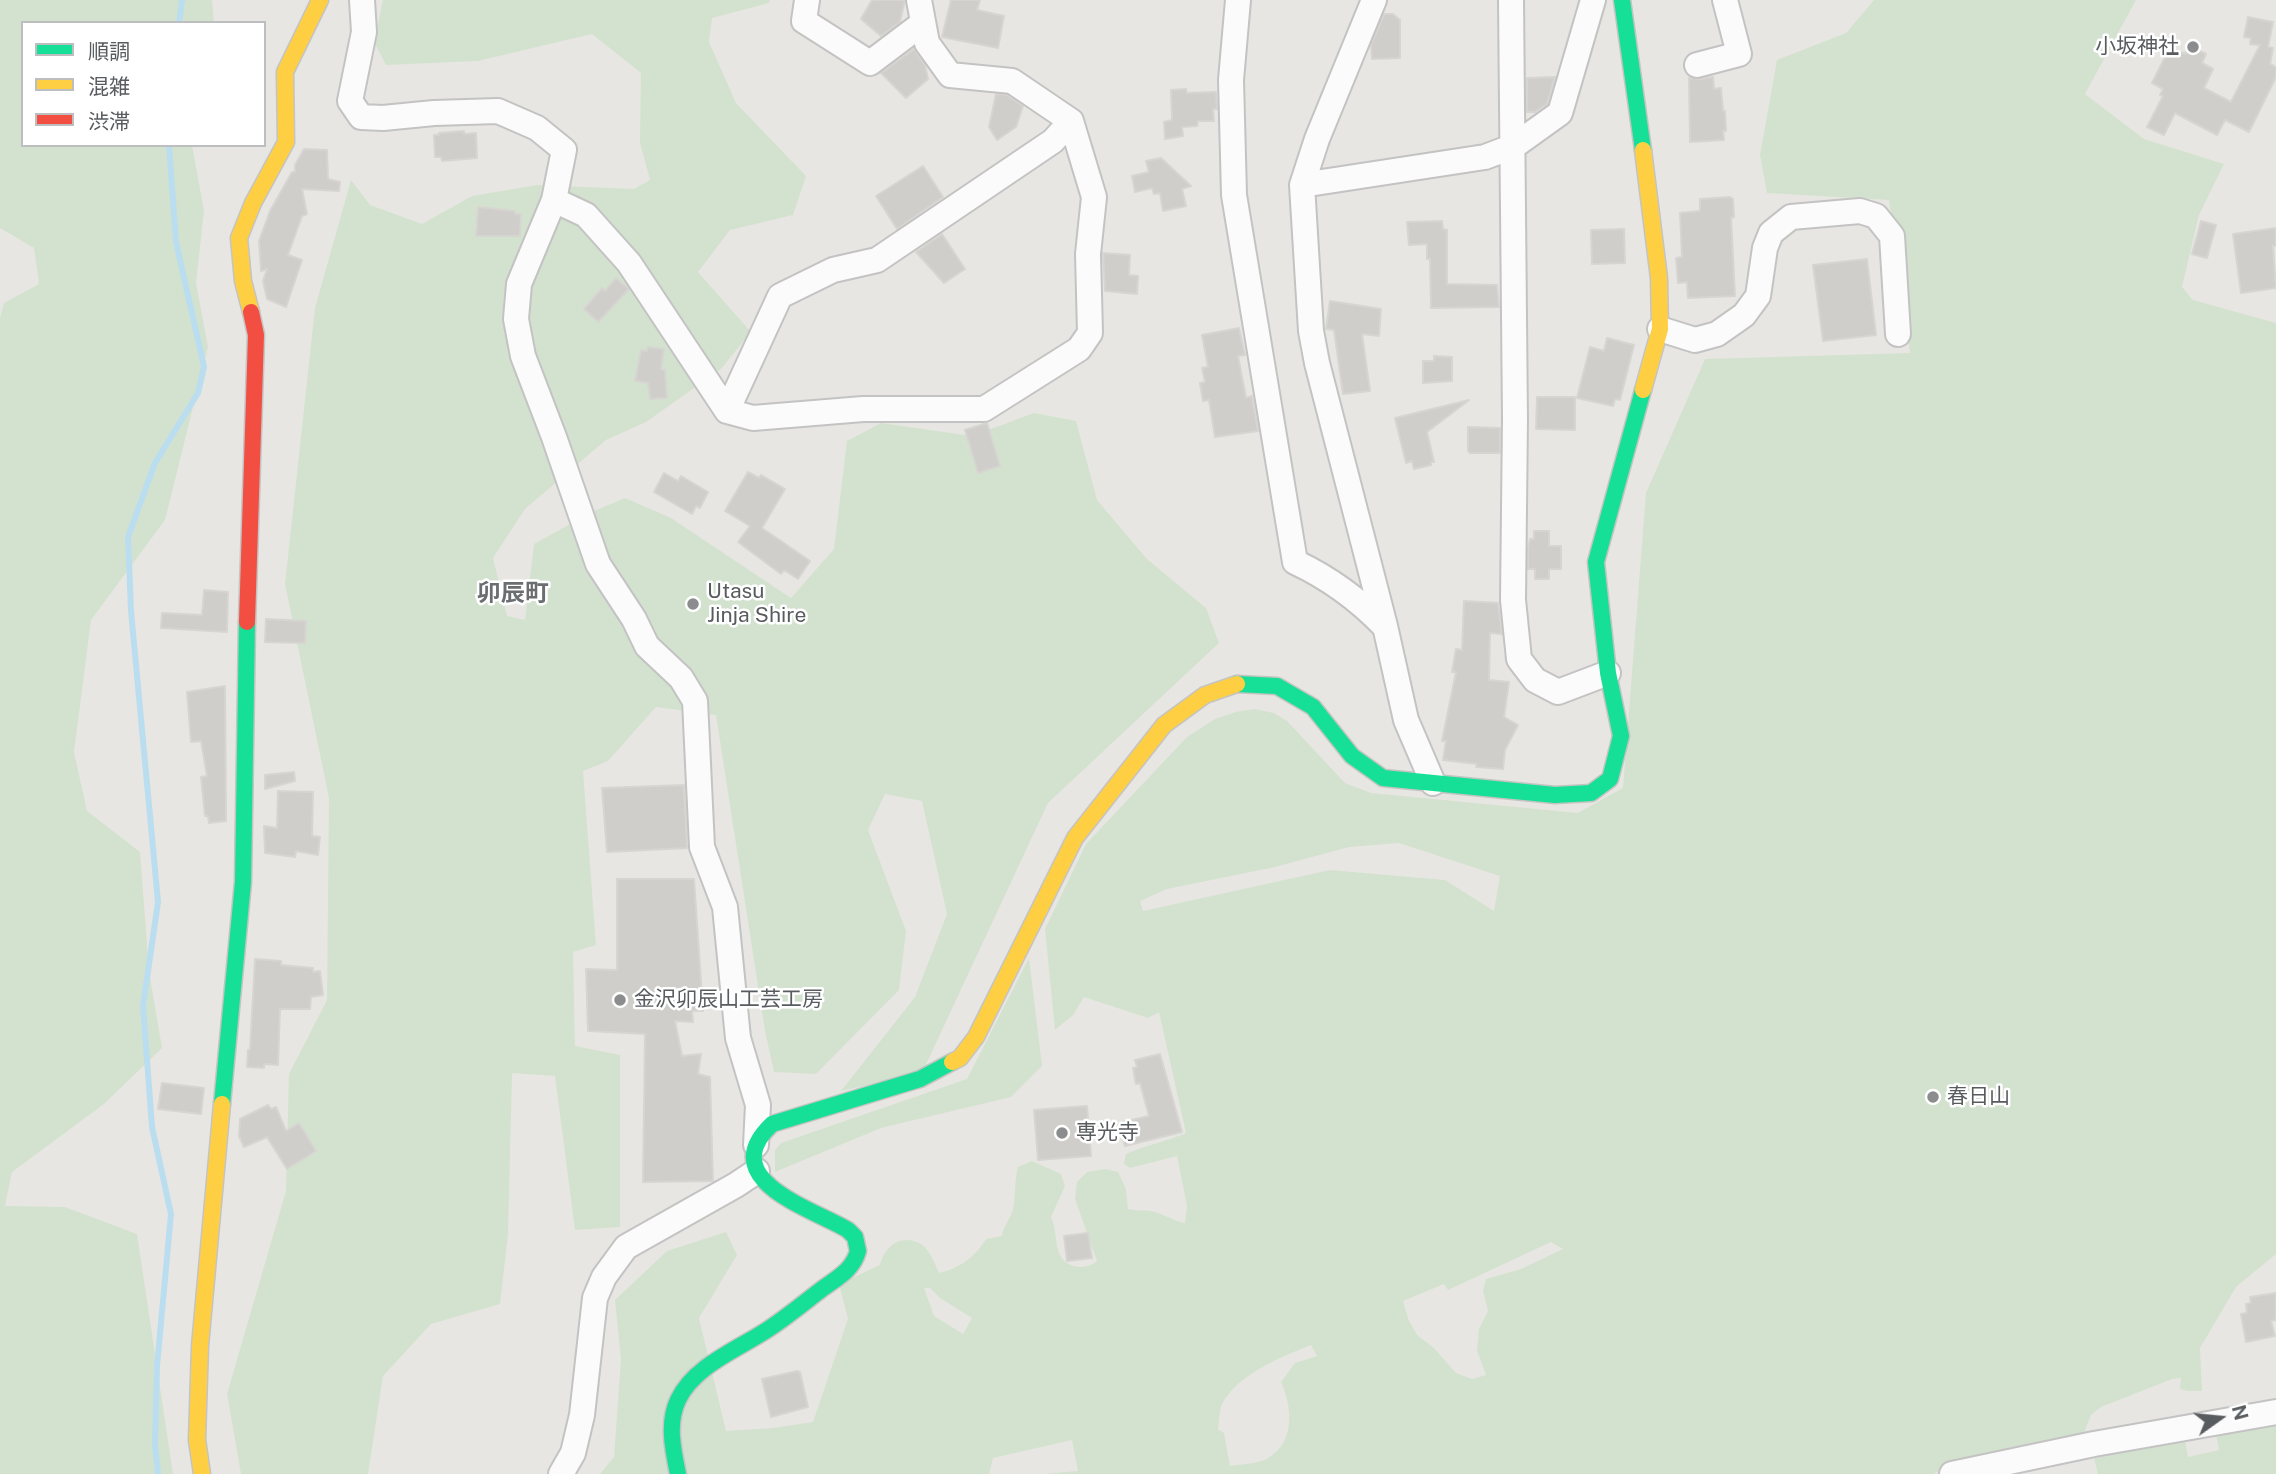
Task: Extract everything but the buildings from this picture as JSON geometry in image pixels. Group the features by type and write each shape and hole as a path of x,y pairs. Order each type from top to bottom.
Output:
{"street":[{"path":"362,0 365,32 350,101 361,117 498,111 537,128 564,150 554,200 519,284 516,319 523,356 598,564 634,618 647,646 681,678 695,701 702,847 725,907 738,1038 758,1105 754,1156 757,1171 770,1187 797,1205 843,1227 855,1236 858,1248 856,1261 847,1271 701,1374 682,1391 671,1424 672,1449 678,1474"},
{"path":"807,0 804,21 870,63 921,12"},
{"path":"1238,0 1231,80 1234,195 1296,562 1327,577 1367,608 1385,626"},
{"path":"1374,0 1317,139 1302,184 1311,331 1406,720 1433,783"},
{"path":"1511,0 1515,419 1513,600 1519,659 1535,680 1559,692 1608,673"},
{"path":"1302,184 1485,158 1514,146 1560,113 1593,0"},
{"path":"756,1145 762,1133 772,1124 920,1079 960,1058 976,1037 1075,838 1164,725 1205,695 1240,683 1277,686 1314,707 1352,756 1383,778 1555,794 1591,793 1610,779 1621,736 1608,673 1597,562 1660,329 1659,278 1653,224 1622,0"},
{"path":"1697,65 1739,54 1725,0"},
{"path":"202,1474 197,1440 200,1346 243,882 246,799 244,708 256,335 243,281 239,238 253,203 286,142 285,72 318,1"},
{"path":"554,200 586,215 629,263 727,411 753,418 863,409 984,409 1079,349 1090,333 1087,310 1088,254 1094,197 1071,121 1012,80 950,75 927,43 921,12"},
{"path":"727,411 780,296 832,270 877,260 1053,141 1071,121"},
{"path":"1660,329 1695,340 1717,334 1744,315 1758,296 1765,247 1770,233 1791,217 1860,211 1876,216 1892,236 1898,334"},
{"path":"561,1474 573,1453 582,1415 595,1298 604,1277 626,1247 757,1171"},
{"path":"1952,1474 2094,1444 2276,1412"}],"green space":[{"path":"0,0 212,0 214,21 21,21 21,147 192,147 204,211 196,283 208,347 165,520 91,620 74,752 87,811 140,852 149,971 162,1048 104,1104 12,1172 5,1206 65,1207 137,1234 173,1474 0,1474 0,318 4,303 39,284 34,248 0,228"},
{"path":"383,0 770,0 769,3 712,18 709,42 736,103 806,176 793,215 730,230 698,272 751,332 721,369 646,422 606,440 525,509 493,558 507,616 525,620 534,544 592,512 625,498 671,518 791,598 834,549 847,441 881,423 972,436 1034,413 1076,421 1097,500 1147,559 1206,608 1219,643 1048,803 922,1073 841,1091 915,997 947,914 922,801 885,794 868,830 906,931 899,990 816,1074 774,1072 765,1031 716,715 656,707 608,761 583,771 596,945 573,952 575,1046 620,1055 620,1227 575,1230 555,1076 512,1073 508,1234 500,1304 431,1324 383,1376 368,1474 241,1474 227,1394 286,1191 289,1074 327,1000 329,798 285,584 315,308 351,180 370,205 422,224 472,196 537,185 634,189 650,180 640,143 641,73 592,34 478,61 386,65 374,42"},
{"path":"1874,0 2136,0 2085,94 2144,139 2224,164 2199,215 2182,287 2193,300 2276,323 2276,1254 2236,1287 2200,1348 2202,1391 2180,1389 2181,1378 2172,1379 2101,1407 2091,1415 2084,1433 1949,1464 1934,1474 1043,1474 1078,1471 1072,1440 993,1458 989,1474 600,1474 614,1457 621,1360 615,1300 667,1251 726,1232 737,1255 699,1318 726,1431 813,1422 848,1319 839,1284 880,1265 890,1247 907,1240 924,1247 939,1273 960,1265 977,1251 986,1239 1002,1236 1013,1209 1018,1167 1032,1161 1061,1174 1065,1186 1051,1217 1058,1250 1064,1261 1074,1266 1086,1266 1097,1261 1075,1199 1077,1182 1087,1172 1105,1169 1118,1172 1126,1189 1128,1209 1151,1211 1185,1223 1187,1206 1177,1156 1130,1168 1124,1164 1126,1154 1186,1133 1159,1012 1148,1018 1084,997 1073,1015 1055,1030 1045,929 1086,844 1187,737 1215,719 1254,709 1274,713 1287,721 1345,783 1371,793 1578,813 1623,788 1646,493 1705,359 1910,353 1889,200 1767,193 1760,155 1777,60 1846,33","holes":["1399,843 1500,876 1494,911 1445,880 1330,870 1143,911 1140,901 1167,889 1275,867 1349,847","1551,1242 1563,1249 1521,1269 1486,1279 1483,1291 1488,1311 1479,1329 1477,1351 1486,1375 1472,1379 1456,1373 1434,1348 1417,1335 1409,1321 1403,1301 1444,1284 1448,1290","924,1288 930,1288 940,1298 972,1318 963,1334 934,1316","1311,1345 1317,1356 1295,1363 1281,1382 1288,1402 1289,1423 1287,1433 1277,1451 1255,1463 1230,1466 1224,1433 1218,1429 1221,1407 1236,1386 1273,1361"]},
{"path":"1029,958 1042,1066 1011,1097 881,1128 775,1172 775,1150 781,1143 967,1079"},
{"path":"2276,1425 2276,1474 2098,1474 2094,1458 2185,1440 2188,1457 2219,1450 2216,1434"}],"waterway":[{"path":"179,21 182,0"},
{"path":"158,1474 155,1445 157,1366 171,1214 152,1127 143,1006 158,902 131,611 128,537 155,463 198,393 204,367 176,242 169,147"}],"traffic: fast":[{"path":"1622,0 1643,150"},
{"path":"1237,684 1277,686 1313,707 1352,756 1383,778 1555,795 1591,793 1610,779 1621,736 1608,673 1596,562 1643,390"},
{"path":"222,1104 243,882 247,622"},
{"path":"678,1474 672,1427 675,1409 685,1388 706,1367 770,1328 839,1277 856,1258 858,1251 855,1237 848,1230 793,1202 761,1177 754,1161 757,1144 772,1124 920,1079 952,1062"}],"traffic: slow":[{"path":"251,312 243,281 239,238 253,203 286,142 285,72 320,0"},
{"path":"1643,150 1659,278 1660,329 1643,390"},
{"path":"952,1062 960,1058 976,1037 1075,838 1164,725 1205,695 1237,684"},
{"path":"202,1474 197,1440 200,1346 222,1104"}],"traffic: jam":[{"path":"247,622 256,335 251,312"}],"place":[{"name":"小坂神社","path":"2193,47"},
{"name":"Utasu Jinja Shire","path":"693,604"},
{"name":"金沢卯辰山工芸工房","path":"620,1000"},
{"name":"春日山","path":"1933,1097"},
{"name":"専光寺","path":"1062,1133"}],"district":[{"name":"卯辰町","path":"513,594"}]}
